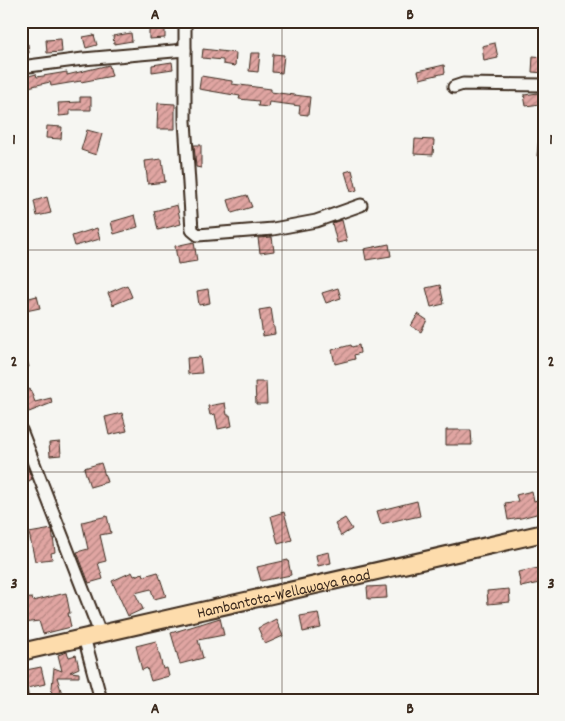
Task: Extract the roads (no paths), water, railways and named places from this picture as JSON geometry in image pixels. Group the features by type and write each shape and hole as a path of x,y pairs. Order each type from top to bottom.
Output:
{"highway":[{"name":"Hambantota-Wellawaya Road","path":"21,652 544,533"}],"street":[{"path":"185,21 185,121 192,230 198,235 273,229 316,221 361,205"},
{"path":"21,67 84,58 185,50"},
{"path":"454,87 463,84 544,85"},
{"path":"21,430 92,635 101,700"}]}
